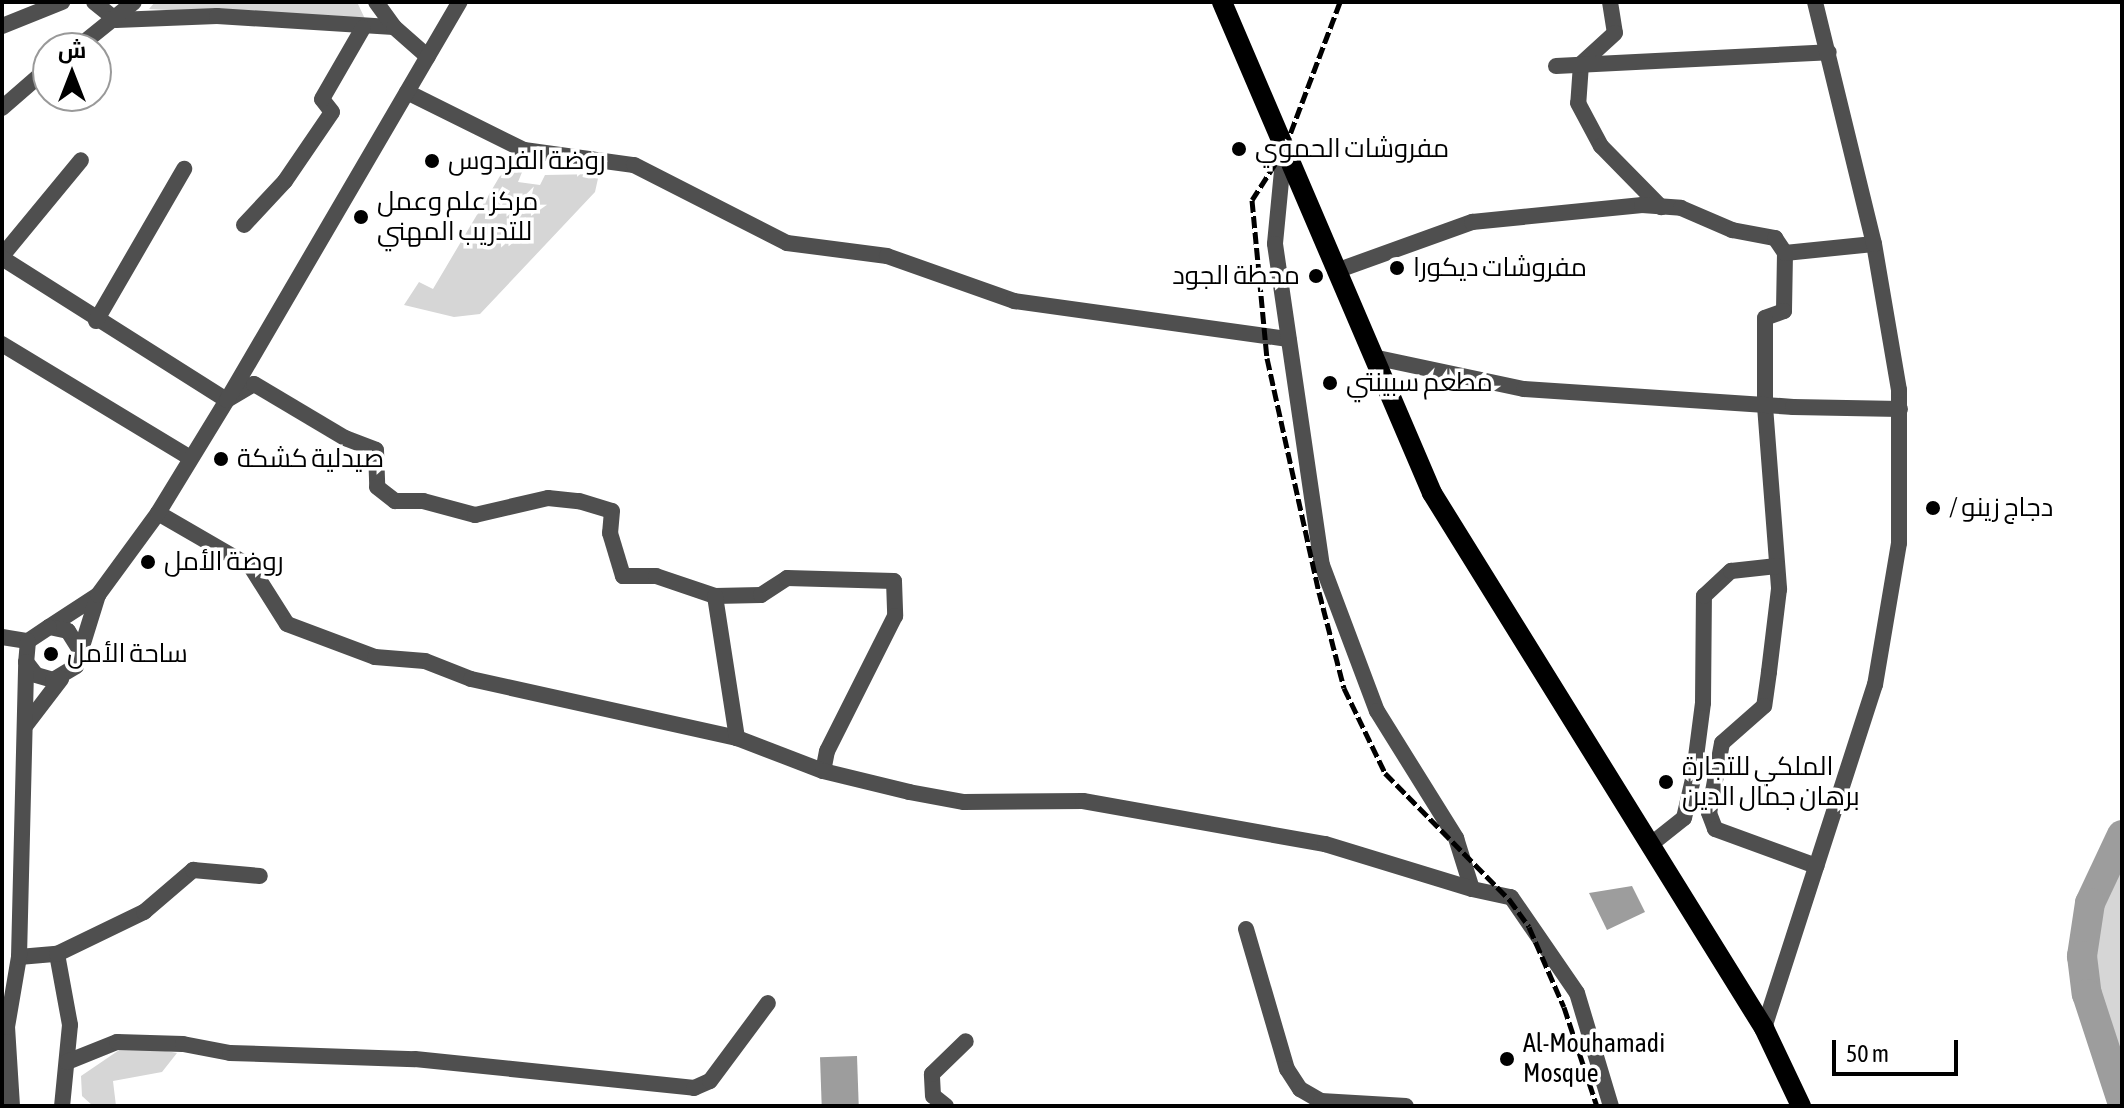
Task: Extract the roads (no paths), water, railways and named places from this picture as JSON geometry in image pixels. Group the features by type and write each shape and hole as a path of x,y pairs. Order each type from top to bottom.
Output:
{"main road":[{"path":"1222,2 1432,493 1764,1028 1801,1106"}],"street":[{"path":"2,26 62,2"},
{"path":"94,2 116,20 217,16 363,28 394,27"},
{"path":"99,32 134,2"},
{"path":"376,2 394,27 428,57"},
{"path":"26,725 61,679 76,666 78,647 98,595 158,513 227,400 460,2"},
{"path":"1610,2 1615,33 1581,64 1578,103 1601,146 1661,207"},
{"path":"1764,1028 1875,685 1899,543 1900,409 1874,244 1815,2"},
{"path":"244,225 285,181 332,112 322,99 363,28"},
{"path":"1556,66 1829,52"},
{"path":"2,108 32,82"},
{"path":"407,92 524,150 634,165 787,243 887,256 1014,301 1288,339"},
{"path":"1284,150 1275,244 1322,565 1377,711 1456,838 1472,889"},
{"path":"81,160 2,257 96,321 227,400"},
{"path":"96,321 184,169"},
{"path":"1336,271 1472,222 1661,207 1775,238 1785,253 1784,311 1765,318 1765,406 1779,589 1764,706 1722,743 1709,813 1715,829 1816,866"},
{"path":"1785,253 1874,244"},
{"path":"2,344 190,458"},
{"path":"1373,357 1524,389 1765,406 1900,409"},
{"path":"227,400 254,384 376,450 377,487 395,501 423,501 475,515 548,498 579,501 612,511 610,533 623,576 656,576 715,596 761,595 787,578 894,581 895,616 827,751 823,771"},
{"path":"158,513 251,567 287,624 375,657 425,661 471,679 737,738 823,771 964,802 1083,801 1325,844 1472,889 1511,897 1545,940 1577,993 1611,1106"},
{"path":"1650,845 1684,818 1693,780 1703,703 1704,596 1731,571 1777,566"},
{"path":"2,637 28,641 98,595"},
{"path":"715,596 737,738"},
{"path":"49,627 68,631 78,647"},
{"path":"12,1106 4,1028 19,957 28,641"},
{"path":"26,662 44,679 61,679"},
{"path":"19,957 57,954 144,912 193,870 260,876"},
{"path":"1246,929 1287,1069 1300,1089 1321,1101 1406,1106"},
{"path":"57,954 70,1025 62,1106"},
{"path":"67,1062 117,1042 183,1044 230,1053 415,1059 694,1088 710,1081 768,1003"},
{"path":"946,1106 933,1096 932,1074 966,1041"}],"waterway":[{"path":"2122,835 2090,903 2082,956 2087,994 2122,1101"}],"railway":[{"path":"1340,2 1284,150 1252,200 1267,358 1319,592 1344,688 1385,773 1509,899 1529,927 1564,1007 1597,1106"}],"place":[{"name":"مفروشات الحموي","path":"1239,149"},
{"name":"روضة الفردوس","path":"432,161"},
{"name":"مركز علم وعمل للتدريب المهني","path":"361,217"},
{"name":"مفروشات ديكورا","path":"1397,268"},
{"name":"محطة الجود","path":"1316,276"},
{"name":"مطعم سبينتي","path":"1330,383"},
{"name":"صيدلية كشكة","path":"221,459"},
{"name":"/ دجاج زينو","path":"1933,508"},
{"name":"روضة الأمل","path":"148,562"},
{"name":"ساحة الأمل","path":"51,654"},
{"name":"الملكي للتجارة برهان جمال الدين","path":"1666,782"},
{"name":"Al-Mouhamadi Mosque","path":"1507,1059"}]}
